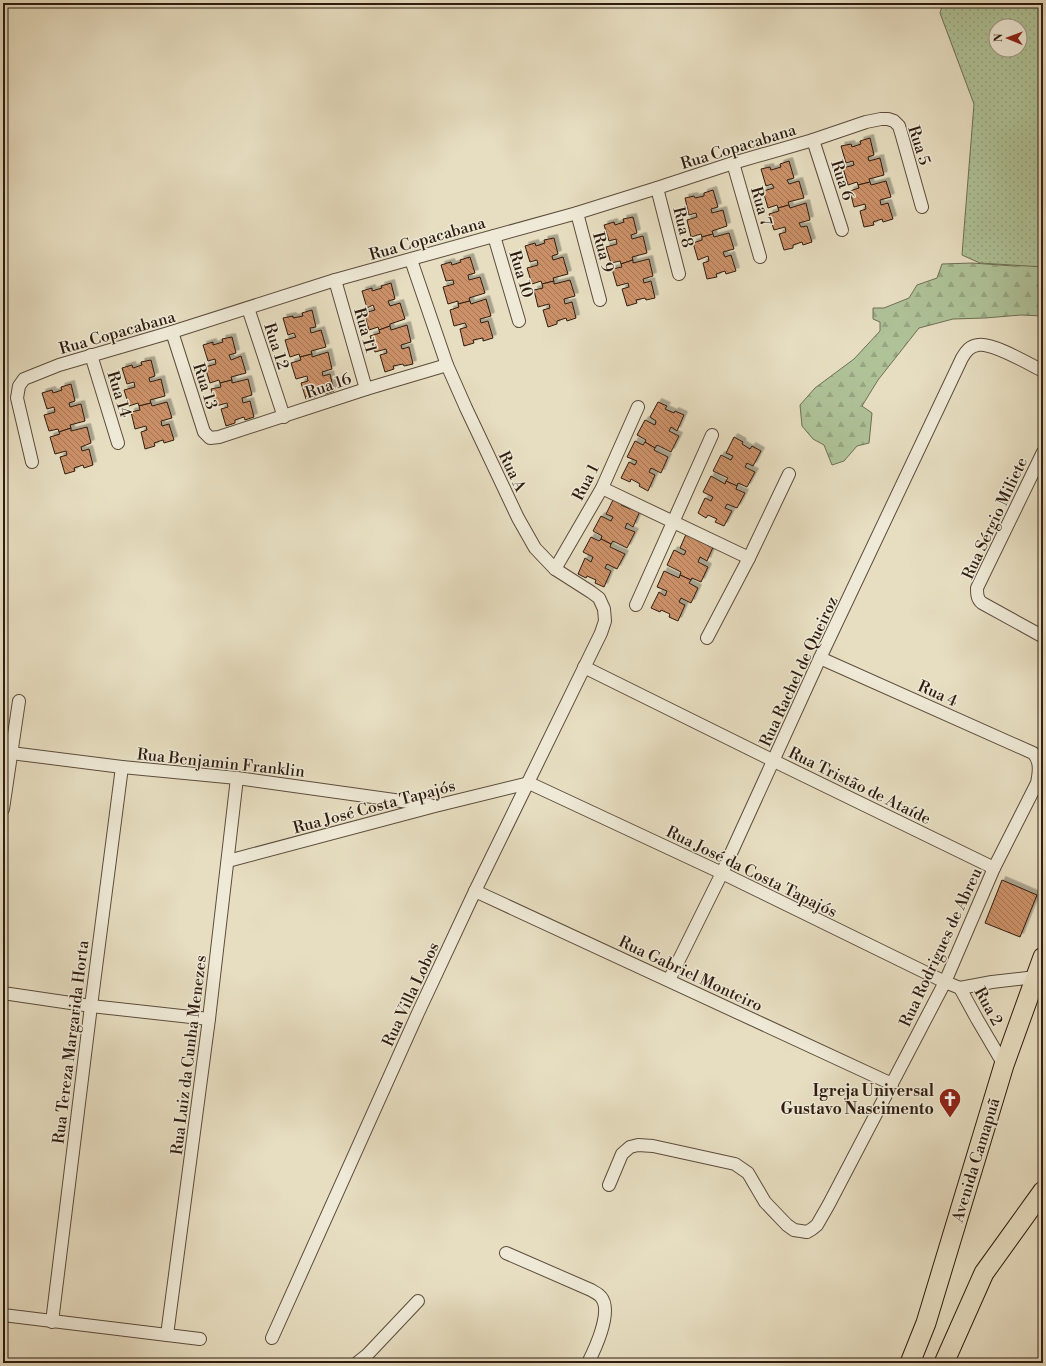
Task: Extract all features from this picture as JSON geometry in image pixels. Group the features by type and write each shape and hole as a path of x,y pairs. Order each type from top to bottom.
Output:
{"main road":[{"name":"Avenida Camapuã","path":"910,1363 926,1323 1004,1065 1043,957"},
{"path":"944,1363 984,1273 1043,1191"}],"street":[{"name":"Rua 5","path":"866,122 888,119 894,121 898,126 922,207"},
{"name":"Rua Copacabana","path":"32,462 17,398 19,386 24,379 59,365 172,332 335,280 577,213 733,163 813,140 866,122"},
{"name":"Rua 6","path":"813,140 842,230"},
{"name":"Rua 7","path":"733,163 760,258"},
{"name":"Rua 8","path":"657,188 679,274"},
{"name":"Rua 9","path":"577,213 600,300"},
{"name":"Rua 10","path":"494,236 519,321"},
{"name":"Rua A","path":"410,260 447,365 518,518 535,548 555,570 599,598 604,609 605,621 603,627 584,667"},
{"name":"Rua 11","path":"335,280 366,389"},
{"name":"Rua 12","path":"248,308 284,417"},
{"name":"Rua 13","path":"172,332 204,432 210,438 220,437"},
{"name":"Rua Rachel de Queiroz","path":"670,980 722,873 820,658 966,350 980,344 992,346 1043,371"},
{"name":"Rua 14","path":"91,355 118,442"},
{"name":"Rua 16","path":"220,437 366,389 447,365"},
{"name":"Rua 1","path":"555,570 602,488 638,406"},
{"path":"636,605 712,435"},
{"name":"Rua Sérgio Miliete","path":"1040,635 982,603 978,598 977,588 1043,452"},
{"path":"707,638 749,558 788,474"},
{"path":"602,488 749,558"},
{"name":"Rua 4","path":"820,658 1028,751 1035,755 1039,762"},
{"name":"Rua Tristão de Ataíde","path":"584,667 994,868"},
{"name":"Rua Villa Lobos","path":"272,1338 415,1020 475,891 529,783 584,667"},
{"path":"3,809 7,752 19,701"},
{"name":"Rua Benjamin Franklin","path":"7,752 122,767 237,778 435,806"},
{"name":"Rua Rodrigues de Abreu","path":"610,1185 622,1154 630,1147 638,1145 652,1146 735,1164 748,1173 765,1202 787,1225 794,1230 807,1232 817,1225 945,982 994,868 1037,783 1039,776 1039,762"},
{"name":"Rua Tereza Margarida Horta","path":"52,1322 122,767"},
{"name":"Rua Luiz da Cunha Menezes","path":"167,1335 209,1019 237,778"},
{"name":"Rua José Costa Tapajós","path":"228,861 435,806 529,783"},
{"name":"Rua José da Costa Tapajós","path":"529,783 722,873 960,988"},
{"name":"Rua Gabriel Monteiro","path":"475,891 892,1084"},
{"name":"Rua 2","path":"1004,1065 960,988 992,982 1036,978"},
{"path":"3,993 91,1006 209,1019"},
{"path":"506,1253 591,1290 601,1297 604,1304 604,1324 600,1337 588,1363"},
{"path":"358,1363 418,1301"},
{"path":"3,1315 200,1339"}],"green space":[{"path":"943,3 1043,3 1043,267 980,263 962,255 974,104 940,13"},
{"path":"972,263 1043,267 1043,316 1021,315 953,319 919,328 878,380 862,406 872,413 869,443 857,446 844,461 832,465 824,445 813,439 802,426 800,405 815,388 854,359 880,331 880,322 873,319 873,308 884,308 909,298 917,285 937,278 942,264"}],"building":[{"path":"1041,94 1043,95 1043,114 1040,114"},
{"path":"870,138 874,155 868,157 869,161 880,158 884,175 869,179 870,182 858,185 857,182 848,185 843,168 854,165 853,161 846,163 841,146 851,144 852,147 861,144 860,141"},
{"path":"789,161 794,178 787,180 789,184 799,181 804,198 788,202 789,205 778,208 777,205 768,208 763,191 774,188 772,184 766,186 761,169 770,167 771,170 781,167 780,164"},
{"path":"886,181 891,197 880,200 881,205 888,203 893,219 883,222 882,219 873,222 874,225 864,227 860,211 866,209 865,204 854,207 850,191 859,188 858,185 870,182 871,185"},
{"path":"713,190 718,207 711,209 712,213 723,210 727,226 712,231 713,234 702,237 701,234 691,237 687,220 697,217 696,213 689,215 685,198 704,196 704,193"},
{"path":"806,203 810,220 799,223 801,227 807,226 812,242 803,245 802,242 793,245 793,248 784,250 779,234 786,232 785,227 774,230 769,214 779,211 778,208 789,205 790,208"},
{"path":"633,217 637,233 631,235 632,239 643,236 647,253 632,257 633,260 621,264 620,261 611,263 606,247 617,244 616,239 609,241 604,225 614,222 615,225 624,222 623,219"},
{"path":"729,233 734,249 723,252 725,257 731,255 736,271 726,274 725,271 716,274 717,277 707,279 703,263 709,261 708,256 698,260 693,243 702,240 702,237 713,234 714,237"},
{"path":"554,238 558,254 552,256 553,260 563,257 568,274 553,278 554,281 542,284 541,281 532,284 527,268 538,265 537,260 530,262 525,246 535,243 536,246 545,243 544,240"},
{"path":"470,257 475,273 468,275 469,280 480,277 485,293 469,298 470,301 458,304 458,301 448,304 443,287 454,284 453,280 446,281 441,265 451,262 452,265 461,262 460,260"},
{"path":"649,259 653,276 643,279 644,283 651,281 655,298 636,300 637,303 627,306 622,289 629,287 628,283 617,286 612,269 622,267 621,264 633,260 633,263"},
{"path":"570,280 575,296 564,299 565,304 572,302 576,318 567,321 566,318 557,321 557,324 548,327 543,310 550,308 549,304 538,307 534,290 543,288 542,284 554,281 554,284"},
{"path":"391,283 395,299 388,301 390,306 400,303 405,319 390,324 390,326 379,330 378,327 369,330 364,313 375,310 373,305 367,308 362,291 372,288 372,291"},
{"path":"486,299 491,316 480,319 481,323 488,321 493,338 483,341 483,338 473,340 474,343 464,346 460,329 467,327 465,323 454,326 450,310 459,307 458,304 470,301 471,304"},
{"path":"312,310 316,327 310,328 311,333 321,330 326,347 311,351 312,354 300,357 299,354 290,357 285,340 296,337 294,333 288,335 283,318 303,316 302,313"},
{"path":"407,325 411,342 401,345 402,349 409,347 413,364 393,366 394,369 385,372 380,355 387,353 386,349 375,352 370,336 380,333 379,330 390,326 391,330"},
{"path":"232,337 236,353 229,355 231,360 241,356 246,373 231,377 232,380 220,383 219,380 210,383 205,367 216,364 215,359 208,361 203,345 213,342 213,345 223,342 222,339"},
{"path":"328,352 332,369 322,372 323,376 330,374 334,391 325,394 324,391 315,394 315,397 306,399 301,383 308,381 307,376 296,379 291,363 301,360 300,357 312,354 312,357"},
{"path":"151,360 155,376 149,378 150,382 161,379 165,396 150,400 151,403 139,406 138,403 129,406 124,390 135,387 134,382 127,384 122,368 132,365 133,368 142,365 141,362"},
{"path":"248,379 252,395 242,398 243,403 250,401 254,417 245,420 244,417 235,420 235,423 226,426 221,409 228,407 227,403 216,406 211,389 221,387 220,383 232,380 232,383"},
{"path":"71,384 75,401 69,403 70,407 81,404 85,421 70,425 71,428 59,432 58,429 49,431 44,415 55,412 54,407 47,409 42,393 52,390 53,393 62,390 61,387"},
{"path":"167,402 172,418 161,421 162,426 169,424 174,440 164,443 163,440 154,443 155,446 145,449 141,432 147,430 146,426 135,429 131,412 140,410 139,406 151,403 152,406"},
{"path":"658,402 667,406 665,409 684,415 677,431 671,427 669,431 679,436 671,452 657,445 655,448 645,442 646,440 637,435 645,420 655,425 656,421 650,417"},
{"path":"87,427 91,443 81,447 82,451 89,449 93,465 84,468 83,465 74,468 75,471 65,474 60,457 67,455 66,451 55,454 50,437 71,428 71,431"},
{"path":"734,437 743,442 742,444 750,449 752,446 761,451 753,466 747,463 745,467 755,472 747,487 738,483 737,486 726,481 728,478 713,471 721,455 731,460 733,456 726,453"},
{"path":"635,441 643,445 645,442 655,448 654,450 668,457 661,473 651,468 649,472 655,475 648,491 631,479 630,482 621,478 629,462 635,465 637,461 627,457"},
{"path":"711,476 725,484 726,481 737,486 736,489 745,493 737,508 727,504 725,508 732,511 724,526 715,522 717,519 708,515 706,518 698,513 705,498 711,501 713,497 703,492"},
{"path":"614,498 623,502 621,505 640,511 633,527 627,523 625,528 635,532 627,548 613,541 611,544 601,539 602,536 593,531 601,516 611,521 613,517 606,514"},
{"path":"687,532 696,536 695,539 714,545 707,561 700,557 698,562 708,567 701,582 692,578 691,580 680,575 681,572 667,565 674,550 684,555 686,551 680,548"},
{"path":"591,537 599,541 601,539 611,544 610,547 625,554 617,569 607,564 605,568 611,571 604,587 595,583 596,580 587,576 586,578 578,574 585,558 591,562 593,557 583,552"},
{"path":"664,571 679,578 680,575 691,580 689,583 698,588 691,603 681,598 679,602 685,605 678,621 669,617 670,614 651,608 659,592 665,596 667,591 657,587"},
{"path":"1002,880 1037,895 1020,937 985,923"}],"place":[{"name":"Igreja Universal Gustavo Nascimento","path":"950,1118"}]}
